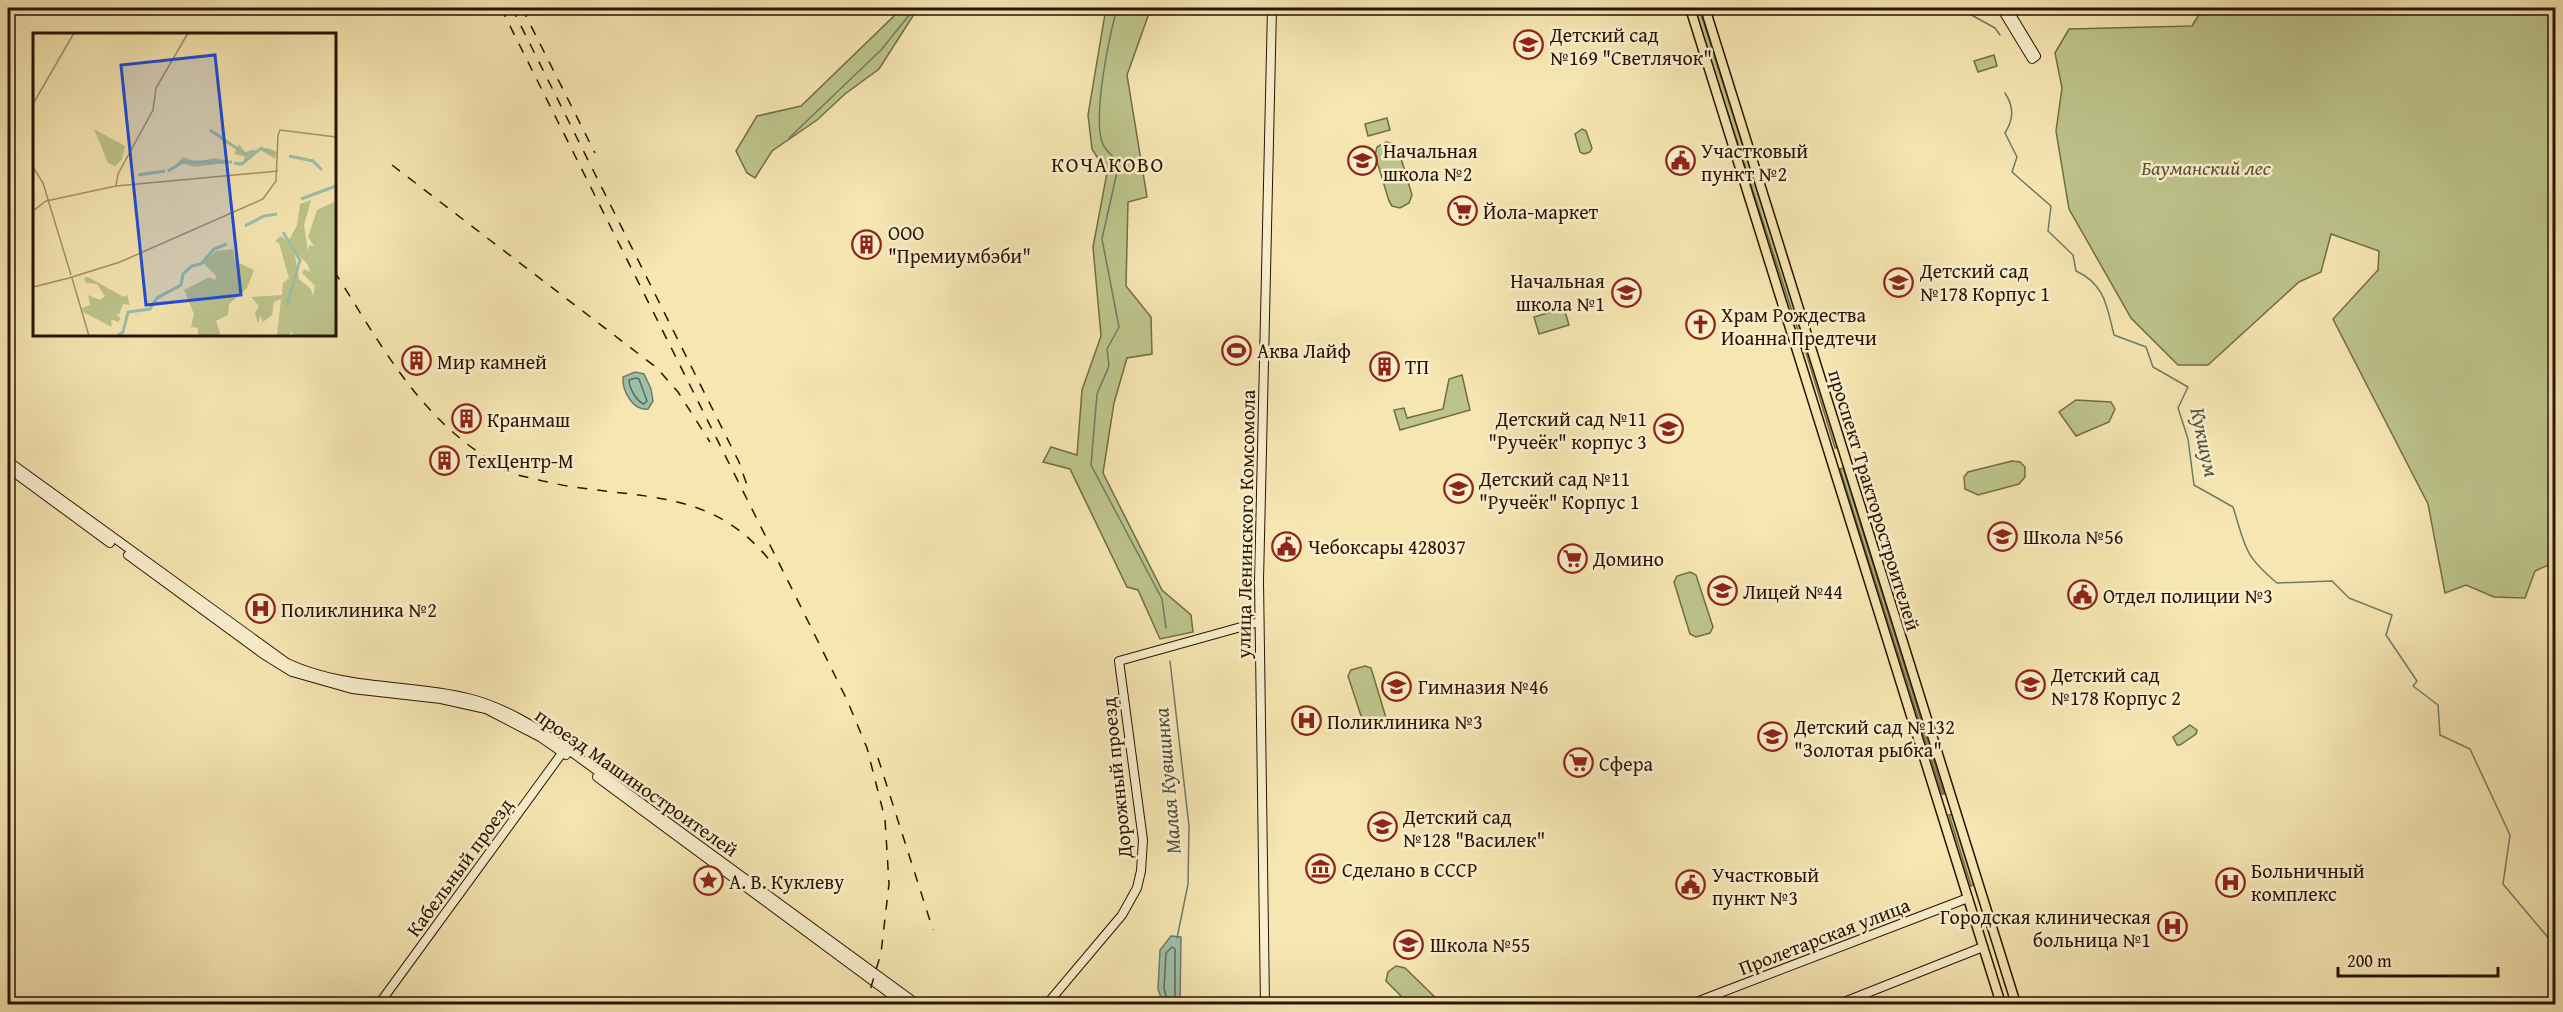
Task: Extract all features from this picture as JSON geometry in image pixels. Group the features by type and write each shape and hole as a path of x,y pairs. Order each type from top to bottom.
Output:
{"main road":[{"name":"улица Ленинского Комсомола","path":"1265,1005 1259,622 1272,8"},
{"name":"проспект Тракторостроителей","path":"1690,8 2001,1005"},
{"name":"проспект Тракторостроителей","path":"1705,8 2016,1005"},
{"path":"2001,8 2034,58 2007,8"},
{"path":"1830,457 1843,453"},
{"name":"проезд Машиностроителей","path":"8,461 72,512"},
{"name":"проезд Машиностроителей","path":"8,468 265,650 297,668 363,685 447,694 520,719 917,1005"},
{"name":"Дорожный проезд","path":"1047,1005 1122,915 1137,888 1141,871 1143,840 1119,661 1259,622"},
{"name":"Кабельный проезд","path":"379,1005 564,750"},
{"name":"проезд Машиностроителей","path":"758,892 904,1005"},
{"path":"1968,898 1982,898"},
{"name":"Пролетарская улица","path":"1691,1005 1968,898"},
{"path":"1839,1005 1983,947 1995,939"}],"green space":[{"path":"895,8 918,8 879,69 845,94 817,120 772,151 755,178 747,173 736,151 757,116 801,106 897,13"},
{"path":"1106,8 1151,8 1127,75 1147,197 1128,202 1126,286 1151,317 1152,354 1127,358 1114,403 1103,473 1162,590 1191,615 1193,632 1160,639 1138,590 1127,587 1070,469 1043,462 1051,447 1077,455 1082,390 1101,336 1093,247 1107,173 1092,149 1088,115"},
{"path":"1694,8 1699,8 1808,351 1805,352"},
{"name":"Бауманский лес","path":"2203,8 2555,8 2555,562 2535,571 2525,598 2494,597 2466,585 2445,593 2428,504 2333,319 2378,270 2379,251 2331,234 2321,272 2299,282 2208,365 2178,365 2131,318 2069,209 2056,131 2062,88 2055,53 2069,29 2192,26"},
{"path":"1994,55 1997,66 1978,72 1974,61"},
{"path":"1387,118 1390,130 1368,136 1365,124"},
{"path":"1582,129 1586,131 1592,148 1590,152 1584,154 1580,152 1575,134"},
{"path":"1386,142 1395,144 1398,148 1412,195 1409,203 1400,208 1392,206 1389,201 1375,155 1377,147"},
{"path":"1564,308 1569,325 1539,334 1534,317"},
{"path":"1808,352 1838,447 1835,448 1806,353"},
{"path":"1462,375 1470,410 1400,430 1394,410 1404,408 1407,418 1443,409 1449,379"},
{"path":"2076,400 2111,402 2115,409 2109,422 2076,436 2059,412"},
{"path":"2012,461 2020,462 2025,467 2025,477 2019,484 1978,495 1965,489 1964,477 1968,472"},
{"path":"1843,468 1944,794 1942,794 1840,469"},
{"path":"1690,572 1696,575 1713,627 1710,633 1696,637 1690,634 1674,582 1677,576"},
{"path":"1365,666 1371,668 1387,721 1384,726 1370,731 1365,728 1348,676 1351,670"},
{"path":"2190,725 2197,730 2196,734 2177,745 2173,737"},
{"path":"1952,814 1974,884 1971,886 1949,815"},
{"path":"1396,966 1405,968 1442,1004 1409,1004 1386,981 1388,972"}],"water":[{"path":"635,372 644,374 651,389 653,401 648,409 638,407 633,403 624,388 623,377"},
{"path":"1171,936 1181,937 1180,1004 1163,1004 1158,989 1160,950"}],"waterway":[{"path":"789,138 881,50 915,8"},
{"name":"Малая Кувшинка","path":"1117,8 1106,56 1099,113 1103,145 1119,163 1102,239 1119,327 1107,349 1109,366 1097,394 1091,465 1162,599 1166,628"},
{"name":"Кукшум","path":"1966,12 1995,28 2000,35"},
{"name":"Кукшум","path":"2005,93 2012,113 2005,133 2017,157 2012,172 2051,206 2048,231 2073,255 2076,271 2086,276 2099,290 2107,306 2114,335 2146,347 2153,367 2188,387 2178,408 2188,439 2194,485 2233,507 2247,550 2258,565 2277,583 2332,581 2349,598 2392,615 2386,635 2417,681 2413,686 2438,705 2440,735 2470,749 2510,835 2503,884 2556,947"},
{"name":"Малая Кувшинка","path":"1170,661 1189,826 1188,884 1177,938"}],"railway":[{"path":"501,8 847,700 867,748 885,819 889,884 881,953 866,1004"},
{"path":"512,8 739,462 747,485"},
{"path":"522,8 595,153"},
{"path":"392,165 657,368 678,392 710,442"},
{"path":"336,274 398,371 416,394 457,436 496,465 516,474 543,481 668,500 697,508 724,520 750,539 774,566"},
{"path":"878,758 933,930"}],"place":[{"name":"Детский сад №169 \"Светлячок\"","path":"1529,45"},
{"name":"Начальная школа №2","path":"1362,161"},
{"name":"Участковый пункт №2","path":"1680,161"},
{"name":"Йола-маркет","path":"1462,211"},
{"name":"ООО \"Премиумбэби\"","path":"867,244"},
{"name":"Детский сад №178 Корпус 1","path":"1899,282"},
{"name":"Начальная школа №1","path":"1626,292"},
{"name":"Храм Рождества Иоанна Предтечи","path":"1700,325"},
{"name":"Аква Лайф","path":"1236,350"},
{"name":"Мир камней","path":"416,361"},
{"name":"ТП","path":"1384,366"},
{"name":"Кранмаш","path":"466,419"},
{"name":"Детский сад №11 \"Ручеёк\" корпус 3","path":"1668,429"},
{"name":"ТехЦентр-М","path":"445,460"},
{"name":"Детский сад №11 \"Ручеёк\" Корпус 1","path":"1458,489"},
{"name":"Школа №56","path":"2002,536"},
{"name":"Чебоксары 428037","path":"1287,546"},
{"name":"Домино","path":"1572,558"},
{"name":"Лицей №44","path":"1722,591"},
{"name":"Отдел полиции №3","path":"2082,595"},
{"name":"Поликлиника №2","path":"260,609"},
{"name":"Детский сад №178 Корпус 2","path":"2030,685"},
{"name":"Гимназия №46","path":"1397,686"},
{"name":"Поликлиника №3","path":"1306,721"},
{"name":"Детский сад №132 \"Золотая рыбка\"","path":"1773,737"},
{"name":"Сфера","path":"1578,763"},
{"name":"Детский сад №128 \"Василек\"","path":"1382,827"},
{"name":"Сделано в СССР","path":"1321,869"},
{"name":"А. В. Куклеву","path":"708,881"},
{"name":"Больничный комплекс","path":"2230,882"},
{"name":"Участковый пункт №3","path":"1691,885"},
{"name":"Городская клиническая больница №1","path":"2172,927"},
{"name":"Школа №55","path":"1409,944"}],"district":[{"name":"КОЧАКОВО","path":"1108,164"}]}
